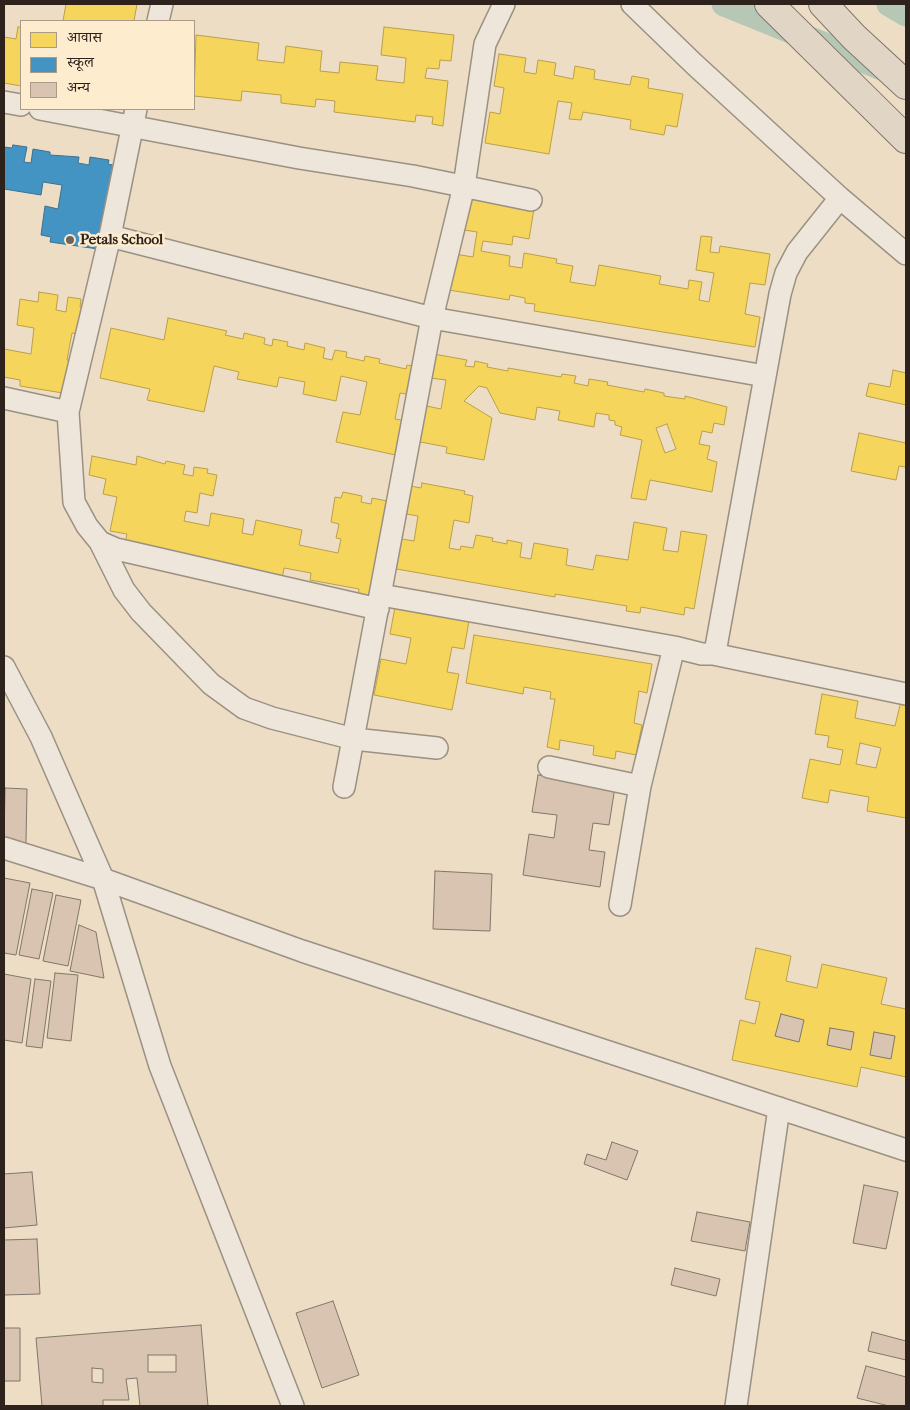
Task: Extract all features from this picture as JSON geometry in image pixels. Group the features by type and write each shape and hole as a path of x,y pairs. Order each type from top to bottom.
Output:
{"highway":[{"path":"769,4 906,139"},
{"path":"823,4 854,37 906,85"}],"street":[{"path":"158,20 162,4"},
{"path":"344,787 432,318 464,186 485,44 496,16 504,4"},
{"path":"632,4 694,64 840,198 906,254"},
{"path":"4,102 20,105"},
{"path":"52,110 134,117 531,200"},
{"path":"134,117 110,236 68,412 74,502 87,526 100,542 124,590 141,612 226,696 244,708 272,718 354,739 438,748"},
{"path":"713,654 716,647 765,376 786,273 796,252 840,198"},
{"path":"110,236 432,318 765,376"},
{"path":"4,398 68,412"},
{"path":"100,542 116,549 379,602 674,647 906,694"},
{"path":"620,904 640,786 674,647"},
{"path":"4,667 41,737 103,879 160,1066 293,1406"},
{"path":"549,767 640,786"},
{"path":"4,848 103,879 302,952 906,1150"},
{"path":"736,1406 779,1108"}],"building: आवास":[{"path":"66,4 137,4 134,20 63,20"},
{"path":"18,27 20,27 20,86 4,83 4,37 16,39"},
{"path":"384,27 454,35 451,61 440,60 439,69 427,68 425,78 448,81 443,126 432,124 433,117 416,115 415,122 334,112 335,101 316,99 315,107 281,103 281,95 242,91 241,101 195,96 196,35 259,43 257,60 284,63 286,46 322,51 320,71 339,73 340,62 378,66 376,80 404,83 406,58 381,55"},
{"path":"499,54 526,58 524,72 536,74 538,60 556,63 554,75 573,79 575,66 595,70 594,79 630,85 632,76 649,79 648,88 683,94 677,127 666,125 664,135 630,129 631,120 583,112 581,120 569,119 572,103 558,101 549,154 485,143 490,112 500,114 504,88 494,86"},
{"path":"463,198 534,209 529,239 513,236 512,245 483,241 481,251 510,256 509,266 522,268 524,253 557,259 556,263 573,266 570,282 595,286 599,265 661,276 659,284 688,289 689,280 702,282 699,300 709,302 714,273 696,270 701,236 712,237 710,252 719,253 720,246 770,254 765,285 750,283 745,314 760,317 755,347 534,311 535,304 525,303 525,298 510,295 509,300 449,290 455,254 473,257 477,232 458,229"},
{"path":"39,292 58,295 56,310 66,312 68,297 81,299 80,307 92,309 85,335 72,333 67,360 74,361 69,394 20,386 20,380 4,377 4,349 31,354 34,328 17,325 20,299 38,302"},
{"path":"168,318 227,331 225,335 243,339 244,333 265,338 264,344 272,346 273,339 288,342 287,346 304,350 305,343 325,348 323,358 332,360 335,350 347,352 346,357 364,361 365,356 380,359 379,363 406,369 407,365 418,367 412,395 400,393 395,419 407,421 400,456 336,442 343,412 360,415 367,382 341,376 336,401 303,394 305,382 279,377 277,387 237,379 239,372 214,366 204,412 147,400 150,389 100,378 111,328 164,340"},
{"path":"434,354 467,360 465,366 474,367 475,361 488,364 487,367 508,371 508,368 561,377 562,374 576,376 574,383 588,386 589,379 608,382 607,385 644,392 645,389 664,393 664,396 685,399 685,396 727,407 724,425 714,423 712,433 702,431 699,444 710,446 707,459 717,462 712,492 650,480 646,500 631,498 642,440 620,435 622,427 615,425 615,421 609,420 609,415 596,413 594,427 558,420 560,411 537,407 535,420 500,413 487,388 479,386 464,401 492,418 484,460 446,453 447,447 415,441 422,405 441,409 446,380 430,378","holes":["667,424 676,449 665,453 656,428"]},
{"path":"893,370 906,373 906,405 866,396 869,383 890,387"},
{"path":"859,433 906,443 906,467 899,466 896,480 851,471"},
{"path":"92,456 136,465 137,456 165,464 166,461 185,465 183,474 193,476 194,467 208,469 207,473 217,475 213,496 200,493 197,513 186,511 184,521 209,526 211,513 244,519 242,533 253,535 256,520 302,530 299,545 338,553 341,539 336,538 339,524 331,522 335,497 341,498 343,492 362,496 361,502 371,504 372,498 392,502 373,600 358,597 359,589 310,580 311,573 284,568 281,586 124,549 127,534 110,531 117,497 103,494 106,479 89,475"},
{"path":"422,483 465,491 464,494 473,496 469,523 454,520 449,548 460,550 461,546 473,548 476,535 493,538 492,541 507,544 507,540 522,543 520,557 531,559 534,543 568,549 566,565 593,570 596,555 628,560 634,522 667,528 663,550 678,552 681,531 707,535 694,609 685,607 684,615 641,607 640,613 626,611 627,606 555,594 555,597 391,568 396,538 414,541 418,516 401,513 406,485 421,488"},
{"path":"395,607 469,621 464,649 452,647 447,672 459,674 452,710 374,695 381,659 406,664 411,638 390,634"},
{"path":"474,635 652,664 647,693 639,691 634,723 642,725 636,755 616,751 615,759 593,755 594,746 560,740 559,750 547,747 555,699 550,699 551,692 524,687 523,694 466,683"},
{"path":"822,694 858,701 855,718 895,726 902,697 906,699 906,818 867,811 869,797 830,790 828,803 802,798 810,759 840,765 843,750 827,747 829,736 815,734"},
{"path":"860,743 881,748 876,768 856,764"},
{"path":"756,948 791,956 786,981 817,988 822,964 887,978 881,1004 906,1009 906,1077 861,1067 857,1087 732,1060 740,1020 755,1024 760,1002 745,999"}],"building: स्कूल":[{"path":"13,145 27,147 24,162 31,163 33,149 50,152 50,155 79,157 78,163 89,165 90,157 109,160 108,164 117,166 105,250 50,242 51,237 41,235 45,206 58,209 62,185 43,182 41,195 4,189 4,147 12,148"}],"building: अन्य":[{"path":"538,775 615,787 609,825 593,823 589,850 605,852 600,887 523,875 529,834 554,838 557,815 532,812"},
{"path":"5,788 27,789 26,843 4,842"},
{"path":"435,871 492,874 490,931 433,929"},
{"path":"4,878 30,883 16,955 4,953"},
{"path":"32,889 53,893 39,959 19,955"},
{"path":"56,895 81,900 68,966 43,961"},
{"path":"79,925 96,932 104,978 70,971"},
{"path":"55,973 78,975 71,1041 47,1038"},
{"path":"4,974 31,979 22,1043 4,1040"},
{"path":"35,979 51,981 42,1048 26,1046"},
{"path":"781,1014 804,1020 799,1042 775,1036"},
{"path":"830,1028 854,1032 851,1050 827,1045"},
{"path":"874,1032 895,1036 891,1059 870,1055"},
{"path":"612,1142 638,1151 627,1180 584,1164 587,1154 606,1160"},
{"path":"32,1172 37,1225 4,1228 4,1174"},
{"path":"864,1185 898,1192 886,1249 853,1243"},
{"path":"697,1212 750,1222 745,1251 691,1241"},
{"path":"37,1239 40,1294 4,1295 4,1240"},
{"path":"675,1268 720,1279 716,1296 671,1285"},
{"path":"333,1301 359,1375 322,1388 296,1313"},
{"path":"201,1325 208,1406 140,1406 137,1378 126,1379 129,1400 103,1400 103,1406 42,1406 36,1338","holes":["148,1355 176,1355 176,1372 148,1372","92,1368 103,1369 103,1383 92,1382"]},
{"path":"4,1328 20,1328 20,1381 4,1381"},
{"path":"872,1332 906,1341 906,1360 868,1351"},
{"path":"866,1366 906,1377 906,1406 889,1406 857,1398"}],"waterway":[{"path":"724,4 889,71"},
{"path":"889,4 906,14"}],"place":[{"name":"Petals School","path":"70,240"}]}
